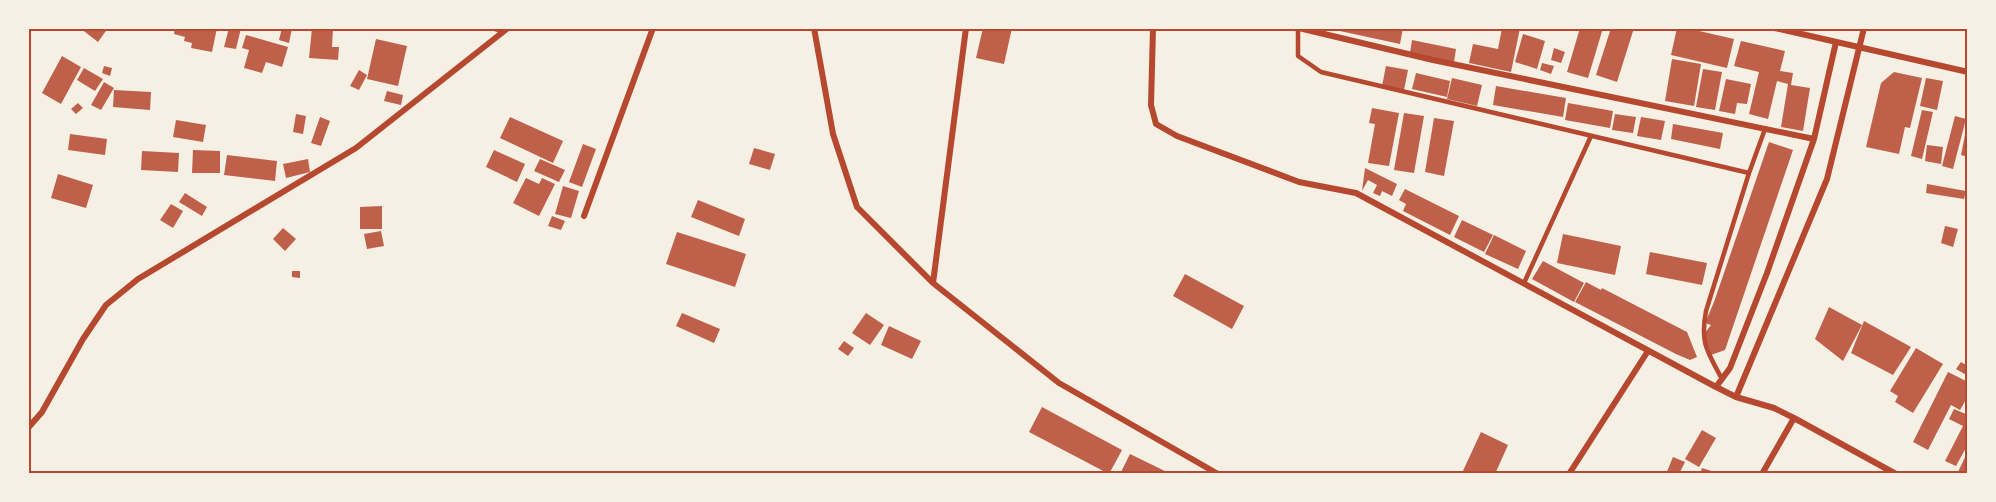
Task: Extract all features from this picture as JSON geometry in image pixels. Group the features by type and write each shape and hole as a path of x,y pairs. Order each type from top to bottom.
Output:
{"street":[{"path":"494,28 506,30"},
{"path":"584,216 653,28"},
{"path":"814,28 833,134 857,207 933,283 1059,383 1218,474"},
{"path":"933,283 966,28"},
{"path":"1153,28 1151,105 1156,124 1177,136 1299,182 1356,193 1716,387 1736,397 1774,408 1896,474"},
{"path":"1299,28 1433,60 1814,139"},
{"path":"1775,28 1968,72"},
{"path":"1736,397 1827,179 1864,28"},
{"path":"28,428 42,412 83,339 106,305 138,279 357,148 506,30"},
{"path":"1716,387 1730,368 1767,273 1814,139 1836,42"},
{"path":"1569,474 1648,351"},
{"path":"1762,474 1794,418"}],"lane":[{"path":"1299,28 1298,56 1321,72 1749,173"},
{"path":"1722,379 1704,346 1702,329 1749,173 1765,129"},
{"path":"1524,283 1591,136"}],"building":[{"path":"80,28 108,28 98,42"},
{"path":"175,28 217,28 212,52 191,48 192,43 184,41 185,37 174,34"},
{"path":"229,28 241,28 236,49 224,47"},
{"path":"282,28 292,28 289,43 279,40"},
{"path":"312,28 333,28 332,47 339,47 338,60 309,58"},
{"path":"983,28 1012,28 1004,64 976,58"},
{"path":"1326,28 1403,28 1400,44"},
{"path":"1502,28 1520,28 1511,72 1469,63 1473,44 1498,49"},
{"path":"1580,28 1603,28 1588,78 1567,72"},
{"path":"1611,28 1634,28 1617,82 1596,75"},
{"path":"1677,28 1734,39 1727,68 1671,55"},
{"path":"1523,34 1545,41 1537,69 1515,62"},
{"path":"246,35 288,47 282,67 266,62 262,73 244,68 249,50 242,48"},
{"path":"376,39 407,46 398,86 367,79"},
{"path":"1412,40 1456,49 1454,62 1410,53"},
{"path":"1741,41 1785,51 1780,71 1793,73 1791,85 1810,88 1803,131 1781,127 1788,84 1777,81 1768,119 1749,114 1759,72 1734,66"},
{"path":"1554,48 1565,52 1561,63 1551,60"},
{"path":"62,56 81,67 61,104 42,93"},
{"path":"1672,59 1701,64 1694,106 1665,101"},
{"path":"1542,63 1554,66 1551,74 1540,70"},
{"path":"104,66 112,68 110,76 102,73"},
{"path":"1386,66 1408,70 1404,90 1382,86"},
{"path":"84,68 103,79 95,91 77,80"},
{"path":"1703,69 1722,72 1715,110 1696,107"},
{"path":"359,70 367,75 359,90 350,86"},
{"path":"1894,72 1922,78 1910,128 1905,127 1899,154 1866,147 1881,83"},
{"path":"1416,73 1450,81 1447,97 1412,89"},
{"path":"1452,78 1482,85 1477,106 1447,99"},
{"path":"1926,78 1943,81 1937,110 1920,106"},
{"path":"1726,79 1751,84 1747,104 1737,103 1735,114 1719,111"},
{"path":"104,82 114,88 101,110 91,105"},
{"path":"1496,86 1566,98 1563,117 1493,105"},
{"path":"114,90 151,92 150,110 113,107"},
{"path":"387,91 403,95 401,105 384,101"},
{"path":"78,103 83,108 76,114 71,109"},
{"path":"1568,103 1613,111 1610,128 1565,120"},
{"path":"1372,108 1399,113 1389,166 1368,163 1375,124 1369,123"},
{"path":"1922,110 1933,112 1922,159 1911,156"},
{"path":"1404,113 1424,116 1414,173 1394,170"},
{"path":"296,114 306,116 303,134 293,132"},
{"path":"1615,114 1636,117 1633,133 1612,130"},
{"path":"1955,116 1966,119 1953,169 1942,166"},
{"path":"320,117 330,121 321,146 311,143"},
{"path":"510,117 563,141 553,163 500,138"},
{"path":"1641,117 1665,121 1661,140 1637,136"},
{"path":"1434,118 1454,121 1444,176 1425,172"},
{"path":"176,120 206,125 203,142 173,137"},
{"path":"1673,124 1723,133 1720,149 1671,139"},
{"path":"1966,130 1968,130 1968,157 1961,155"},
{"path":"70,134 107,139 105,155 68,150"},
{"path":"1769,142 1793,150 1725,350 1711,355 1704,334 1711,325 1705,323"},
{"path":"583,144 596,149 582,187 569,182"},
{"path":"1927,145 1943,147 1941,164 1925,161"},
{"path":"754,148 775,154 770,170 749,164"},
{"path":"193,150 220,151 220,173 192,173"},
{"path":"494,150 525,164 517,182 486,167"},
{"path":"142,151 179,153 178,172 141,170"},
{"path":"227,155 277,161 275,181 224,175"},
{"path":"308,159 310,172 286,178 283,164"},
{"path":"540,159 565,170 559,182 534,171"},
{"path":"1365,168 1397,184 1392,196 1382,191 1380,196 1373,193 1377,185 1368,180 1362,191"},
{"path":"58,174 93,185 86,208 51,198"},
{"path":"526,178 539,184 542,178 555,184 539,216 513,203"},
{"path":"1927,184 1966,191 1964,199 1926,193"},
{"path":"563,186 579,191 571,218 555,214"},
{"path":"1405,189 1459,216 1450,235 1403,211 1406,204 1399,200"},
{"path":"185,193 207,207 202,216 179,202"},
{"path":"698,200 745,219 739,236 691,217"},
{"path":"171,204 183,211 173,228 160,220"},
{"path":"382,206 382,229 360,229 360,207"},
{"path":"552,216 565,221 561,230 548,226"},
{"path":"1462,220 1493,235 1484,252 1454,237"},
{"path":"1945,226 1958,229 1953,247 1941,243"},
{"path":"283,228 296,239 285,251 273,239"},
{"path":"381,231 384,246 367,249 364,234"},
{"path":"677,232 746,254 735,287 666,264"},
{"path":"1563,234 1621,246 1615,275 1557,263"},
{"path":"1494,235 1526,251 1518,269 1485,254"},
{"path":"1650,252 1707,263 1702,285 1646,274"},
{"path":"1543,261 1584,283 1574,302 1532,279"},
{"path":"292,271 300,271 300,278 292,277"},
{"path":"1185,274 1244,306 1232,329 1173,296"},
{"path":"1586,282 1687,332 1697,357 1690,360 1676,354 1575,302"},
{"path":"1829,307 1862,325 1843,361 1815,339"},
{"path":"682,313 720,329 714,343 676,326"},
{"path":"866,313 884,325 870,345 852,333"},
{"path":"1864,321 1911,347 1893,375 1851,353"},
{"path":"889,326 921,341 912,359 881,345"},
{"path":"844,341 854,348 848,356 838,349"},
{"path":"1916,348 1943,364 1913,413 1895,402 1898,396 1890,391"},
{"path":"1961,362 1968,366 1968,376 1956,369"},
{"path":"1948,372 1968,382 1968,396 1960,410 1951,405 1928,450 1913,442"},
{"path":"1042,407 1122,450 1109,474 1029,432"},
{"path":"1954,409 1968,415 1968,444 1956,466 1945,461 1963,426 1949,419"},
{"path":"1702,430 1716,438 1699,467 1685,459"},
{"path":"1481,432 1508,445 1495,474 1463,474 1462,473"},
{"path":"1968,451 1968,474 1963,474 1958,472"},
{"path":"1130,454 1171,474 1120,474"},
{"path":"1673,457 1685,462 1679,474 1666,474"},
{"path":"1702,468 1718,473 1718,474 1700,474"}]}
